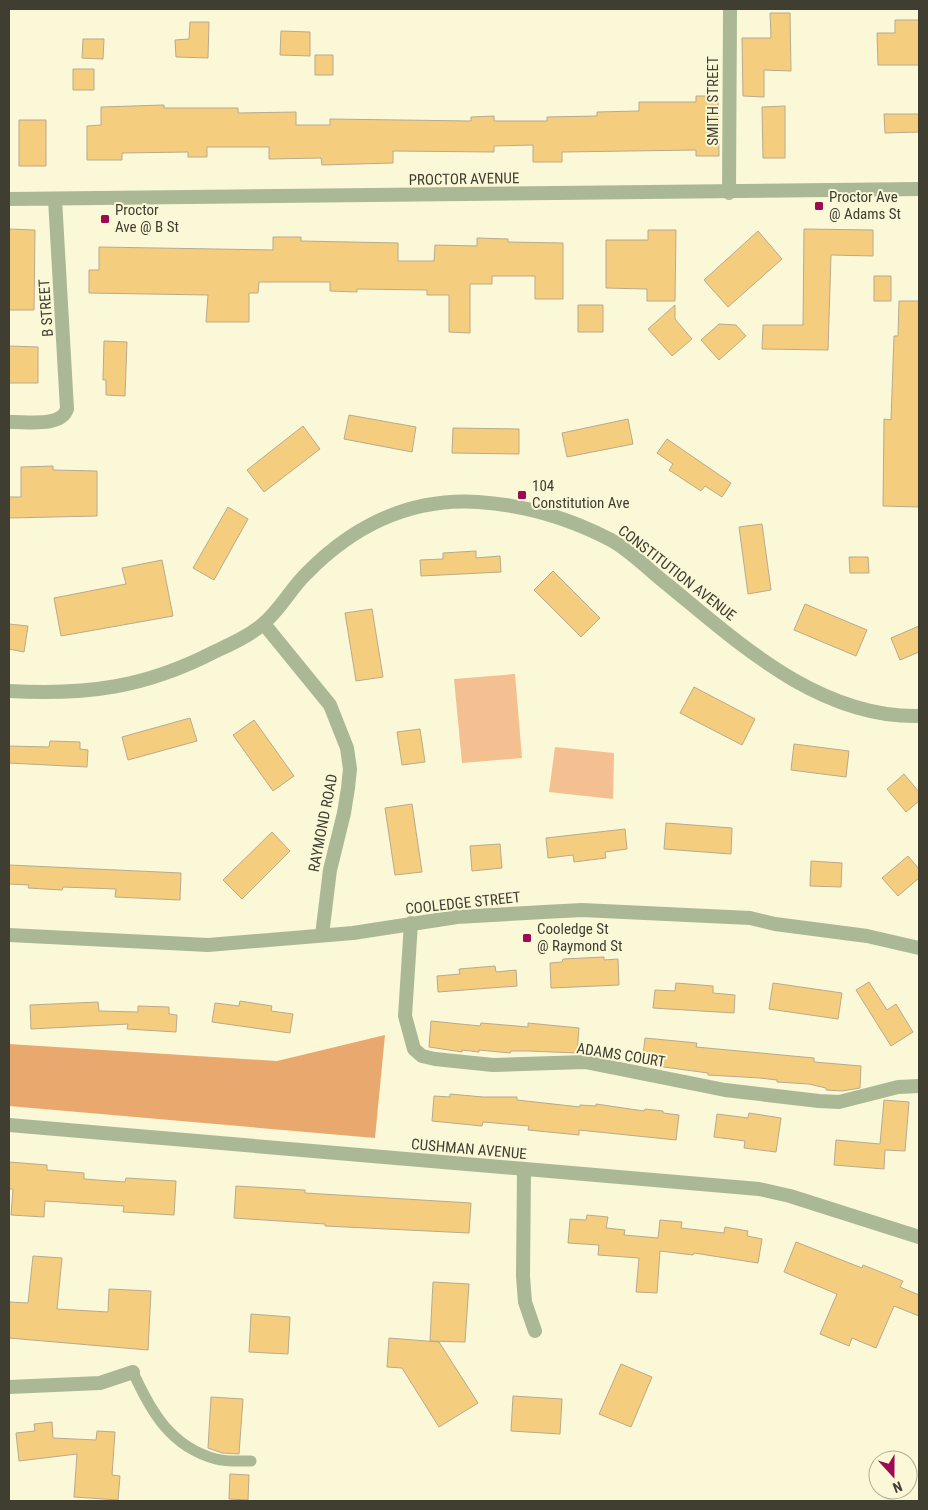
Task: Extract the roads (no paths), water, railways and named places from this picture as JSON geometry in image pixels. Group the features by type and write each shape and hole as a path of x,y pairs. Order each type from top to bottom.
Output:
{"street":[{"name":"SMITH STREET","path":"728,193 730,9"},
{"name":"PROCTOR AVENUE","path":"9,199 728,193 919,189"},
{"name":"B STREET","path":"9,422 59,420 65,415 68,404 55,199"},
{"name":"CONSTITUTION AVENUE","path":"9,691 98,690 139,683 200,659 245,637 264,624 286,600 305,574 347,537 377,521 409,508 443,502 478,502 541,511 568,520 614,542 776,671 845,704 901,716 919,716"},
{"name":"RAYMOND ROAD","path":"264,624 330,705 347,748 350,768 348,788 343,821 330,870 322,935"},
{"name":"COOLEDGE STREET","path":"9,935 208,945 353,933 457,917 582,910 750,918 775,924 867,936 919,948"},
{"name":"ADAMS COURT","path":"411,923 404,1016 414,1049 426,1057 493,1064 585,1062 725,1090 819,1101 839,1102 898,1087 919,1086"},
{"name":"CUSHMAN AVENUE","path":"9,1125 759,1189 808,1201 919,1237"},
{"path":"524,1170 523,1276 525,1302 535,1331"},
{"path":"9,1387 100,1383 134,1372"}],"lane":[{"path":"134,1372 155,1416 180,1441 199,1454 218,1460 251,1461"}],"place":[{"name":"Proctor Ave @ Adams St","path":"819,206"},
{"name":"Proctor Ave @ B St","path":"105,219"},
{"name":"104 Constitution Ave","path":"522,495"},
{"name":"Cooledge St @ Raymond St","path":"527,938"}]}
